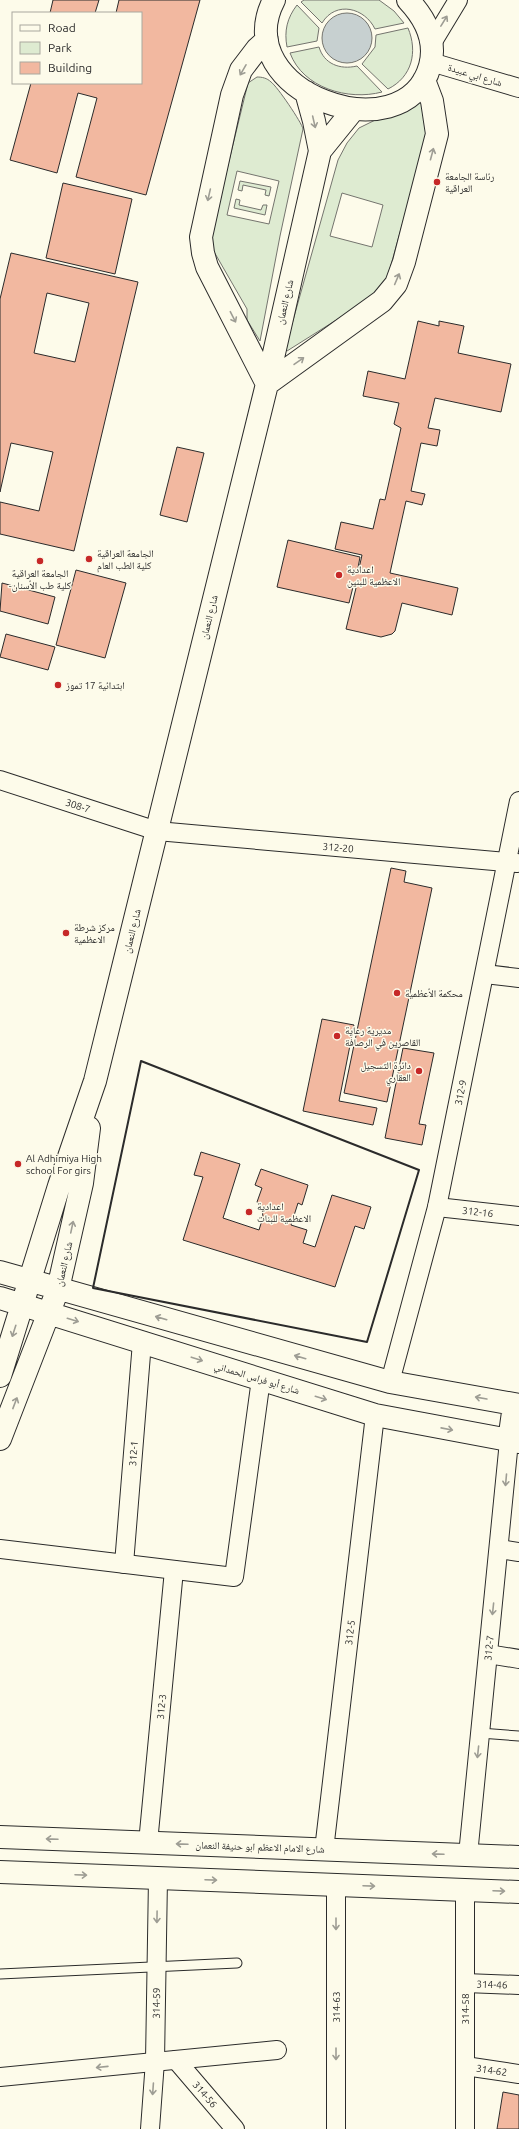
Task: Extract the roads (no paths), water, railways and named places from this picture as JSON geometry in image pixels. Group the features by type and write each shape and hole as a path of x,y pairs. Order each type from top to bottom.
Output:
{"street":[{"path":"274,0 267,18 267,40 277,64 290,80 306,92 324,102 354,109 374,109 393,104 411,94 429,62 458,0"},
{"path":"267,40 257,49 241,70 232,95 202,238 203,252 207,267 267,384 382,301 396,284 404,262 437,134 426,24 408,0"},
{"name":"شارع ابي عبيدة","path":"429,62 519,88"},
{"name":"شارع النعمان","path":"0,1376 95,1081 267,384 320,151 306,92"},
{"name":"شارع النعمان","path":"320,151 354,109"},
{"name":"308-7","path":"0,780 157,831"},
{"name":"312-9","path":"390,1382 437,1207 485,974 513,863 519,801"},
{"name":"312-20","path":"157,831 513,863"},
{"path":"485,974 519,978"},
{"name":"شارع النعمان","path":"0,1439 58,1289 82,1183 95,1081"},
{"name":"312-16","path":"437,1207 519,1216"},
{"path":"0,1272 390,1382 516,1405 514,1442"},
{"name":"شارع أبو فراس الحمداني","path":"0,1298 375,1415 514,1442"},
{"name":"312-1","path":"124,1564 142,1342"},
{"path":"0,1550 234,1578 261,1379"},
{"name":"312-5","path":"324,1850 375,1415"},
{"name":"312-7","path":"468,1855 499,1549 514,1442"},
{"path":"499,1549 519,1552"},
{"name":"312-3","path":"148,1842 174,1570"},
{"path":"488,1654 519,1659"},
{"name":"شارع الامام الاعظم ابو حنيفة النعمان","path":"0,1837 519,1857"},
{"path":"0,1872 519,1892"},
{"name":"314-59","path":"150,2129 155,2062 158,1878"},
{"name":"314-63","path":"336,1885 336,2129"},
{"name":"314-58","path":"465,1890 465,2129"},
{"name":"314-46","path":"465,1983 519,1985"},
{"path":"0,2077 276,2050"},
{"name":"314-56","path":"176,2060 235,2129"},
{"name":"314-62","path":"465,2066 519,2074"}],"lane":[{"path":"480,1733 519,1736"},
{"path":"0,1974 237,1963"}],"place":[{"name":"رئاسة الجامعة العراقية","path":"437,182"},
{"name":"الجامعة العراقية كلية الطب العام","path":"89,559"},
{"name":"الجامعة العراقية -كلية طب الأسنان","path":"40,561"},
{"name":"اعدادية الاعظمية للبنين","path":"339,575"},
{"name":"ابتدائية 17 تموز","path":"58,685"},
{"name":"مركز شرطة الاعظمية","path":"66,933"},
{"name":"محكمة الأعظمية","path":"397,993"},
{"name":"مديرية رعاية القاصرين في الرصافة","path":"337,1036"},
{"name":"دائرة التسجيل العقاري","path":"419,1071"},
{"name":"Al Adhimiya High school For girs","path":"18,1164"},
{"name":"اعدادية الاعظمية للبنات","path":"249,1212"}]}
